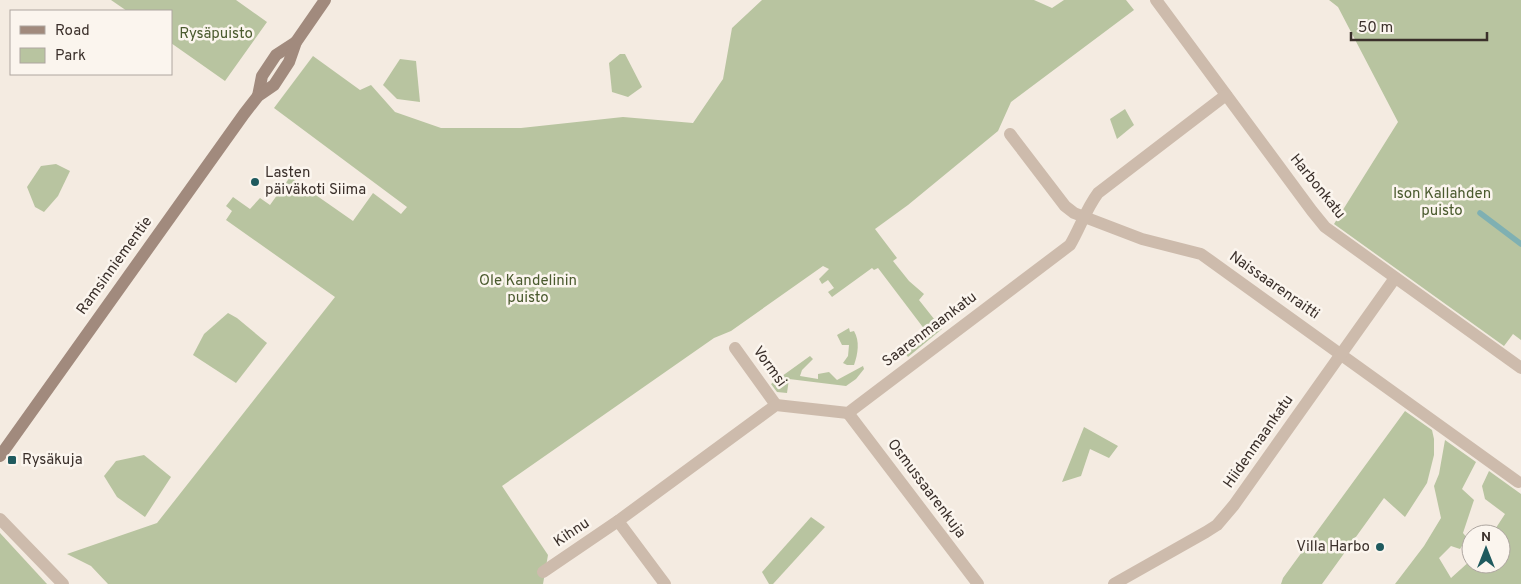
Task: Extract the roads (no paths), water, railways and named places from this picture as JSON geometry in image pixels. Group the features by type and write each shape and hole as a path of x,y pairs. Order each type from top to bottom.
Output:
{"street":[{"name":"Ramsinniementie","path":"0,456 258,96 262,76 276,55 296,42 326,0"},
{"name":"Harbonkatu","path":"1156,0 1325,227 1521,368"},
{"name":"Saarenmaankatu","path":"848,413 1070,245 1090,203 1098,193 1226,95"},
{"name":"Naissaarenraitti","path":"1010,134 1065,206 1074,213 1142,239 1201,254 1518,482"},
{"name":"Hiidenmaankatu","path":"1114,584 1217,525 1234,505 1395,278"},
{"name":"Vormsi","path":"735,348 776,405"},
{"path":"666,584 618,521 776,405 848,413"},
{"name":"Osmussaarenkuja","path":"848,413 978,584"},
{"path":"0,519 63,584"},
{"name":"Kihnu","path":"544,572 618,521"}],"waterway":[{"path":"1480,213 1521,244"}],"place":[{"name":"Lasten päiväkoti Siima","path":"255,182"},
{"name":"Rysäkuja","path":"12,460"},
{"name":"Villa Harbo","path":"1380,547"}],"park label":[{"name":"Rysäpuisto","path":"216,34"},
{"name":"Ison Kallahden puisto","path":"1442,202"},
{"name":"Ole Kandelinin puisto","path":"528,290"}]}
